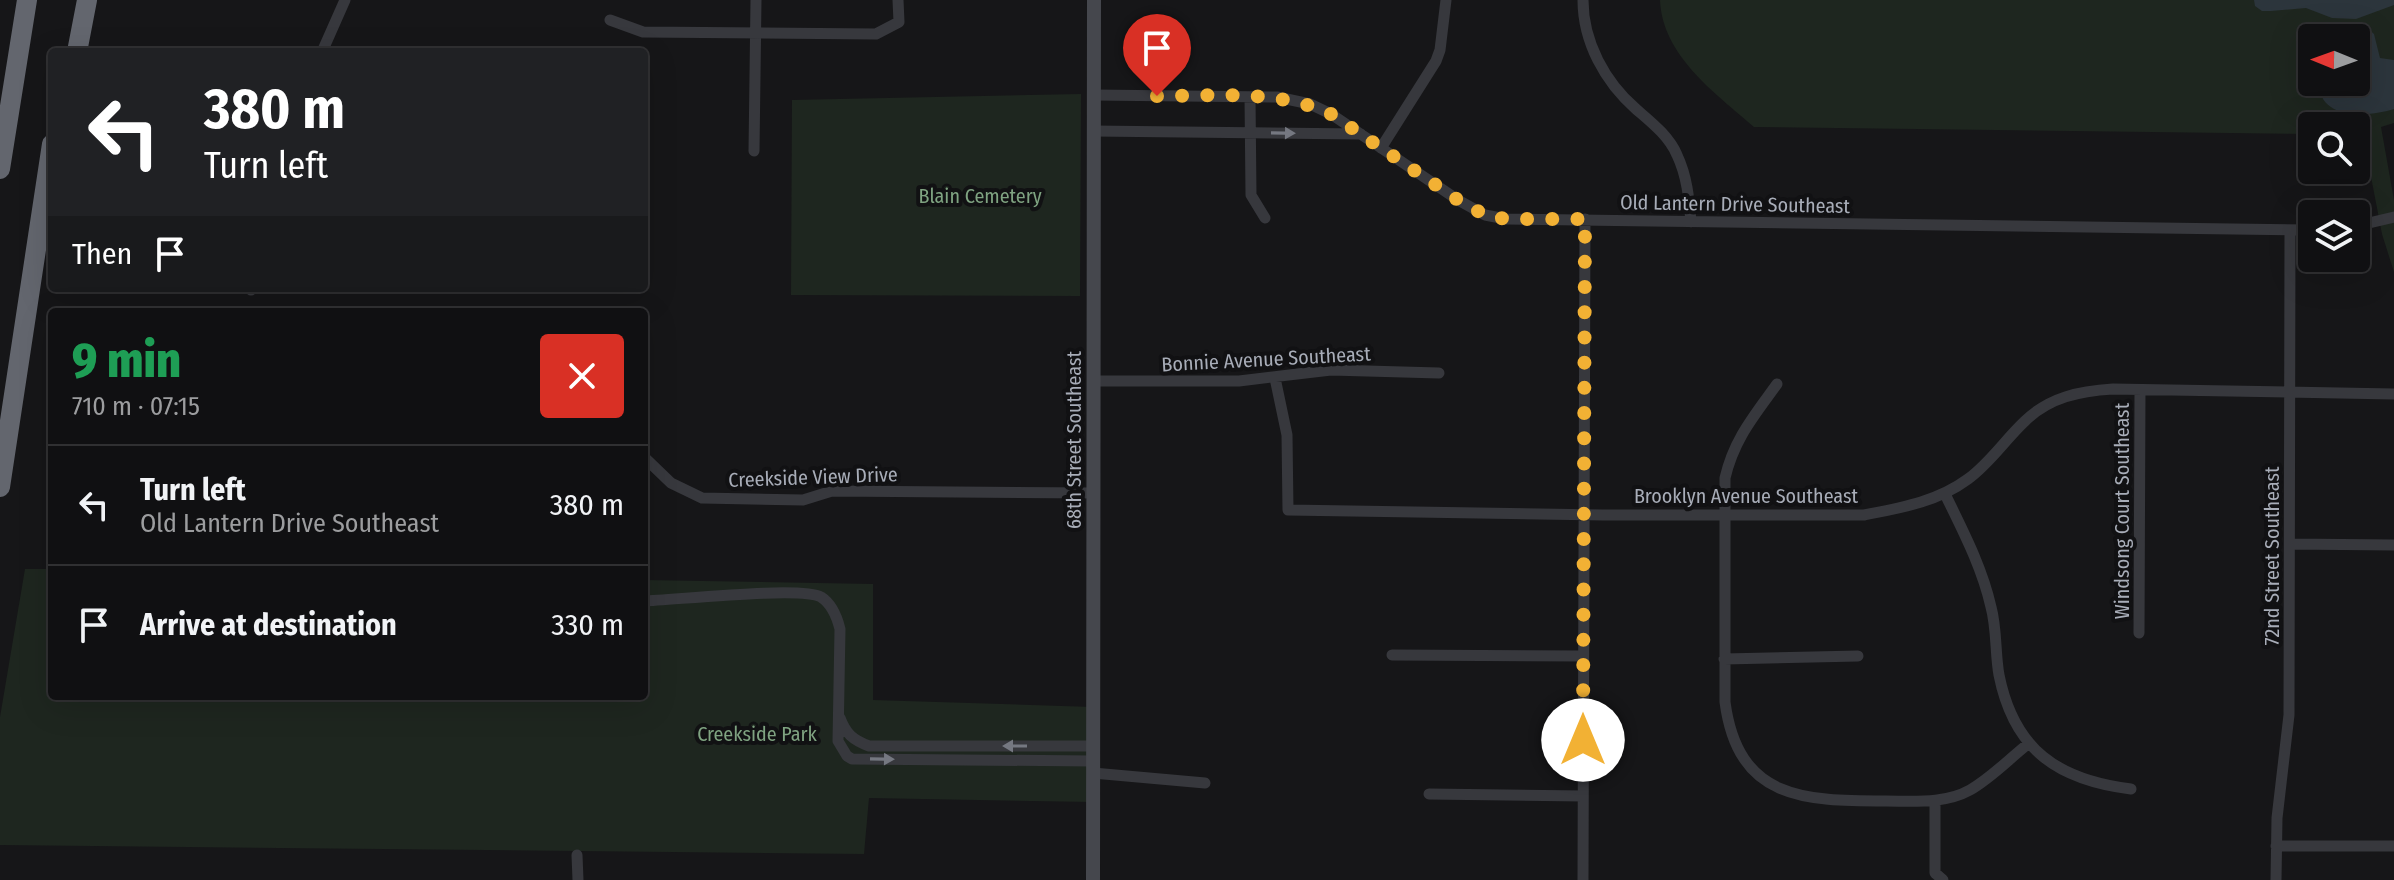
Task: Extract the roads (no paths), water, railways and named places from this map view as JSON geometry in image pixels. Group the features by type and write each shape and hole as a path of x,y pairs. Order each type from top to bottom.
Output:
{"highway":[{"path":"0,131 17,0"},
{"path":"0,169 27,0"},
{"path":"67,48 74,0"},
{"path":"78,48 87,0"},
{"path":"0,487 48,170"},
{"path":"9,427 48,210"}],"main road":[{"name":"68th Street Southeast","path":"1093,880 1094,0"}],"street":[{"path":"324,48 345,0"},
{"path":"754,151 756,0"},
{"path":"1381,148 1436,61 1446,0"},
{"path":"1583,0 1591,44 1604,73 1616,90 1651,122 1677,153 1688,186 1691,222"},
{"path":"610,20 643,32 876,34 899,22 898,6"},
{"name":"Old Lantern Drive Southeast","path":"1094,95 1277,97 1310,104 1331,114 1458,200 1485,215 1506,219 2298,231"},
{"path":"1250,97 1251,195 1265,218"},
{"path":"1093,131 1361,134"},
{"path":"2370,223 2394,217"},
{"path":"1583,880 1585,219"},
{"name":"72nd Street Southeast","path":"2276,880 2278,795 2289,715 2290,231"},
{"name":"Bonnie Avenue Southeast","path":"1094,381 1203,383 1331,370 1439,373"},
{"name":"Brooklyn Avenue Southeast","path":"1275,378 1287,435 1288,510 1864,515 1906,507 1945,494 1988,462 2024,421 2050,403 2082,391 2394,394"},
{"path":"1777,384 1746,426 1731,453 1725,478 1724,659 1728,725 1742,757 1774,785 1791,795 1816,800 1935,801 1968,791 2028,744"},
{"name":"Windsong Court Southeast","path":"2139,633 2140,390"},
{"name":"Creekside View Drive","path":"648,461 671,483 702,498 803,500 832,491 1094,493"},
{"path":"1945,494 1982,572 1992,611 1999,674 2007,703 2028,744 2072,775 2100,785 2131,789"},
{"path":"2290,544 2394,545"},
{"path":"648,601 794,593 820,597 829,604 840,629 838,741 852,759 1093,760"},
{"path":"1392,655 1583,656"},
{"path":"1724,659 1858,656"},
{"path":"839,718 855,741 869,746 1093,760 1205,783"},
{"path":"1429,794 1583,796"},
{"path":"1935,801 1939,876"},
{"path":"2276,846 2394,846"},
{"path":"577,855 578,880"}],"park label":[{"name":"Blain Cemetery","path":"980,196"},
{"name":"Creekside Park","path":"757,734"}]}
